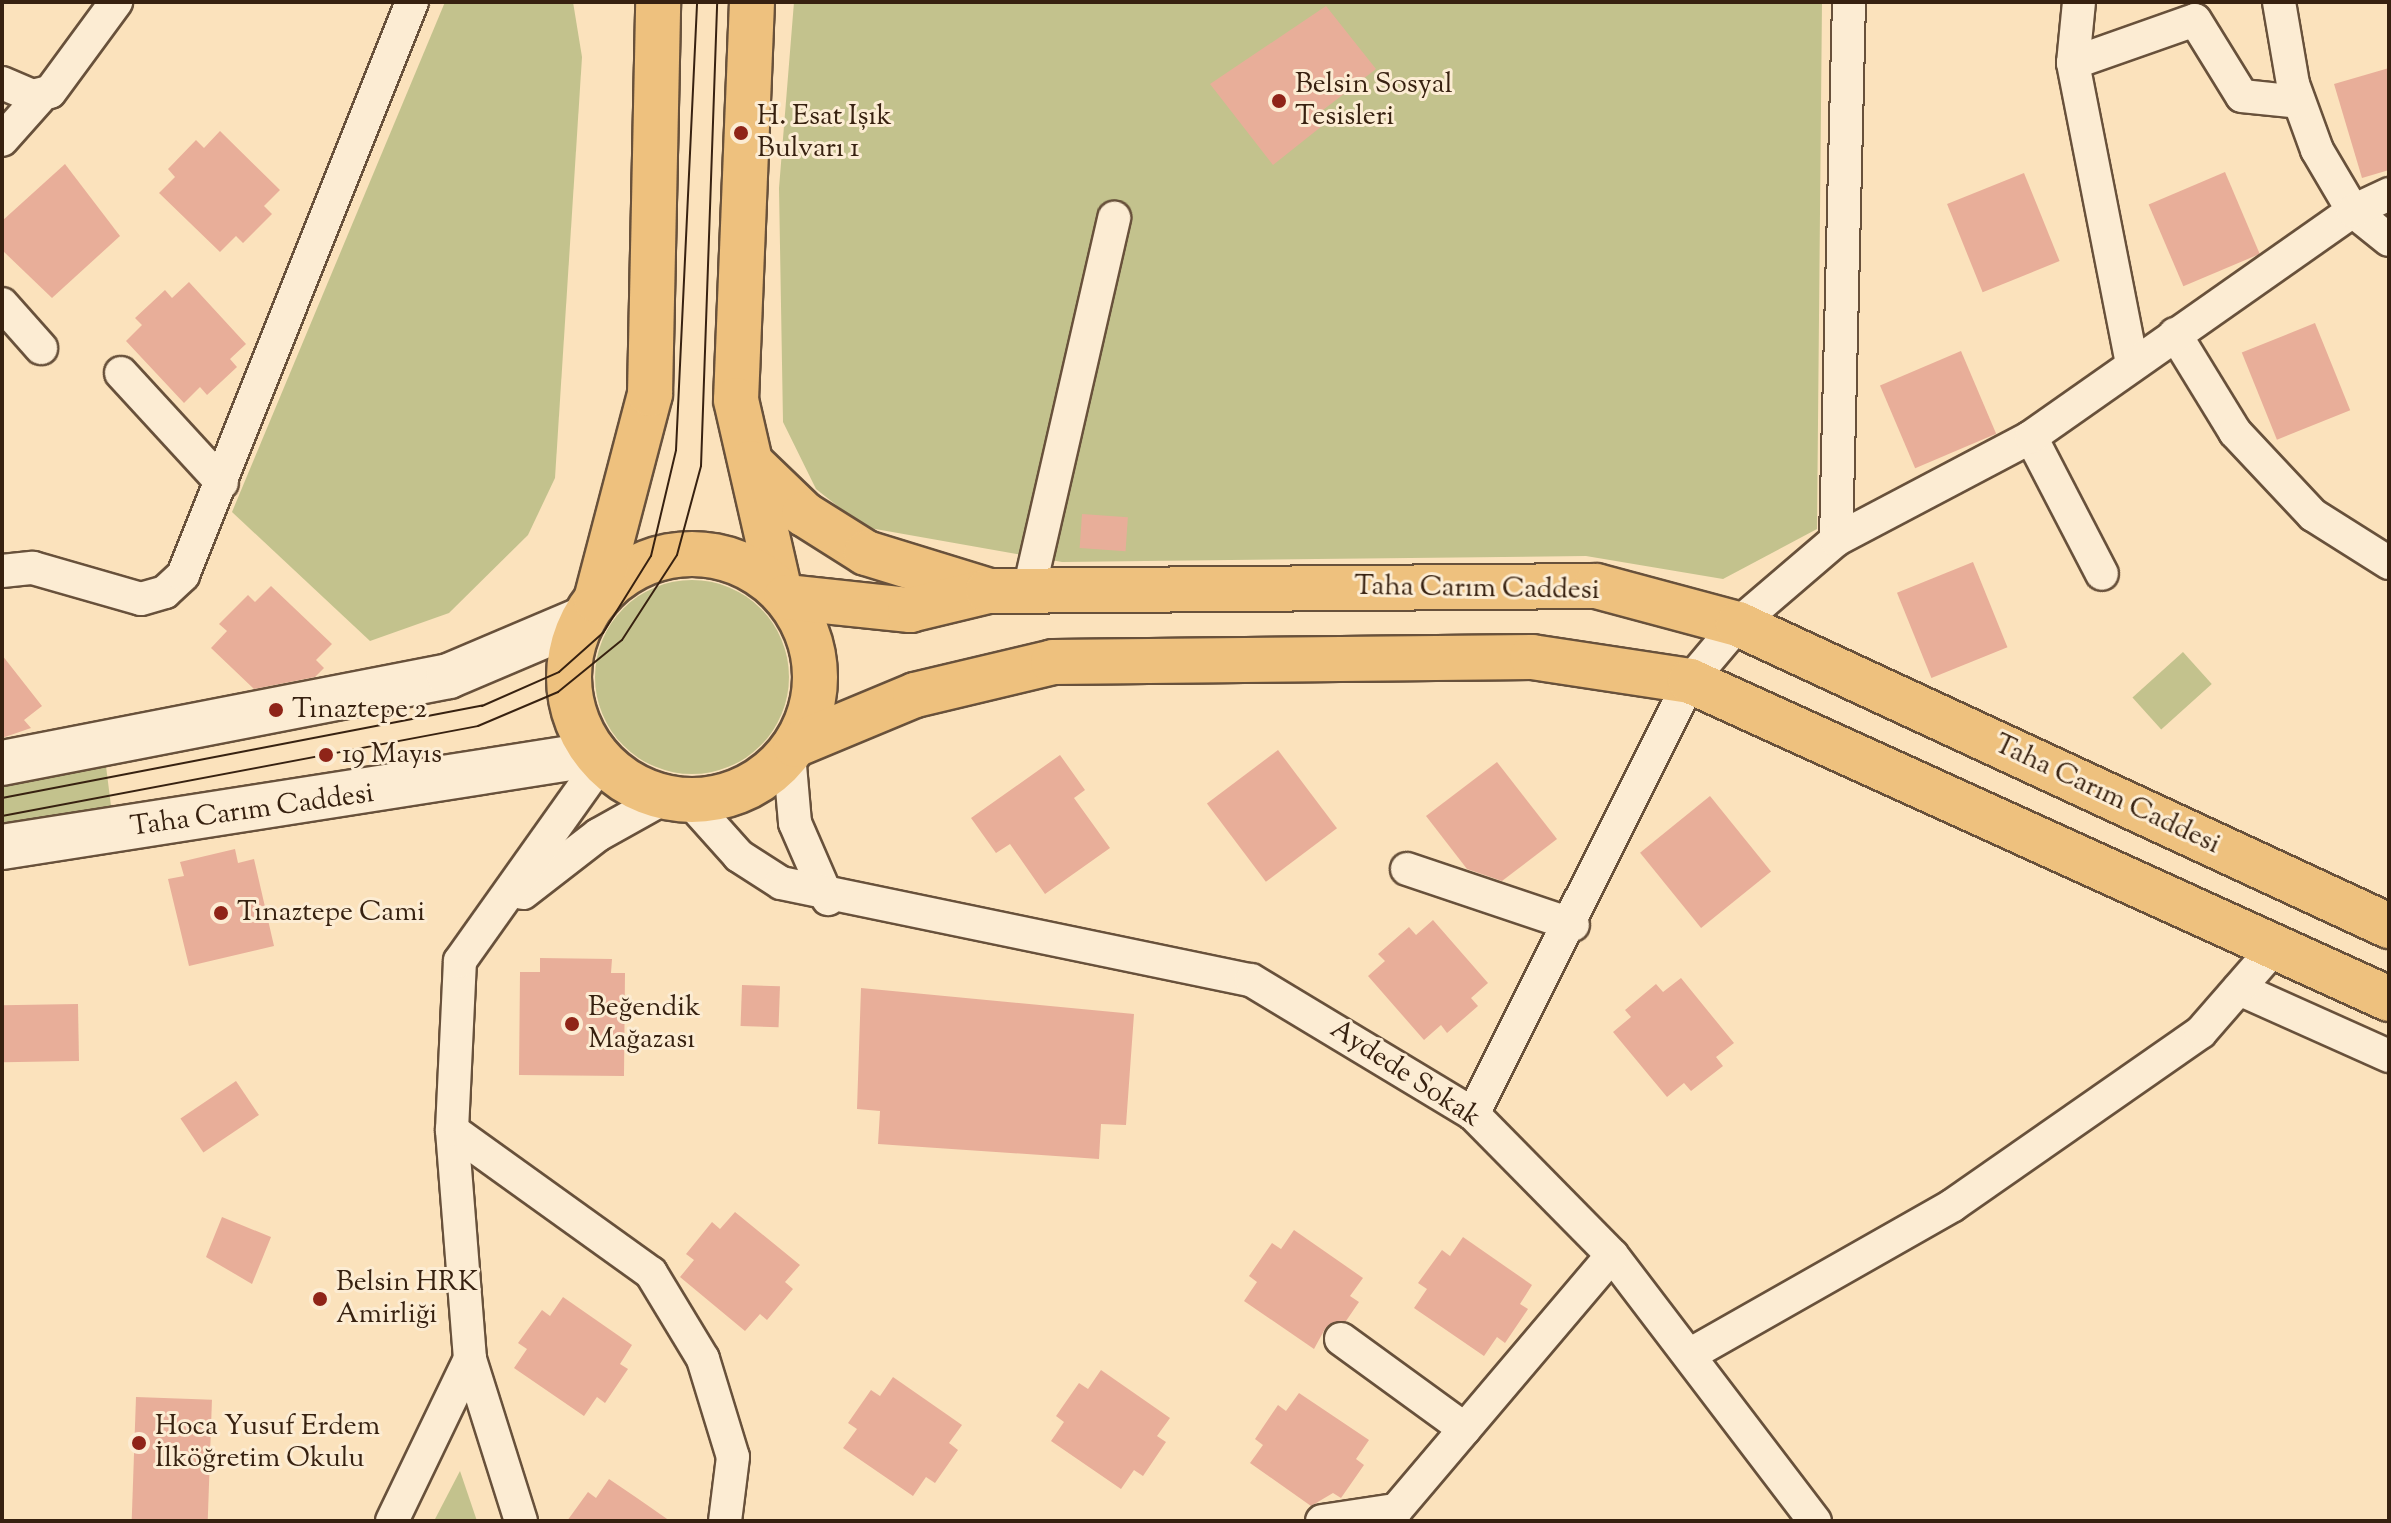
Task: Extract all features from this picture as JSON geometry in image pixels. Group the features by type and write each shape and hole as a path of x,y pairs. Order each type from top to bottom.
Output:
{"main road":[{"path":"2,763 449,676 589,609 630,570 691,554 740,563 782,592 805,625 816,669 811,714 792,749 755,784 678,799 599,757 580,729 569,685 589,609 650,394 658,2"},
{"path":"752,2 736,400 782,592"},
{"path":"751,463 804,514 866,553 1009,591"},
{"name":"Taha Carım Caddesi","path":"782,592 910,610 1009,591 1596,586 1738,624 2389,926"},
{"path":"792,749 915,695 1053,662 1532,657 1690,681 2389,999"},
{"name":"Taha Carım Caddesi","path":"2,847 599,757"}],"street":[{"path":"2,140 41,96 57,86 116,2"},
{"path":"2,571 33,568 129,598 165,592 190,564 412,2"},
{"path":"1836,540 1849,2"},
{"path":"2079,2 2073,63 2132,364"},
{"path":"2279,2 2299,102 2353,211 2389,240"},
{"path":"2073,63 2195,20 2242,96 2299,102"},
{"path":"2,83 41,96"},
{"path":"1473,1114 1573,925 1612,829 1690,681 1738,624 1836,540 2031,437 2353,211 2389,194"},
{"path":"1009,591 1114,218"},
{"path":"2,304 41,348"},
{"path":"2175,334 2235,432 2313,515 2389,563"},
{"path":"121,373 222,483"},
{"path":"2031,437 2102,574"},
{"path":"792,749 795,823 828,899"},
{"path":"521,1521 470,1359 452,1130 460,961 599,757"},
{"path":"460,961 566,857 678,799"},
{"name":"Aydede Sokak","path":"678,799 759,871 828,899 1150,954 1251,980 1473,1114 1612,1255 1691,1354 1815,1521"},
{"path":"1407,869 1573,925"},
{"path":"1691,1354 1953,1205 2201,1032 2275,947"},
{"path":"2239,989 2389,1056"},
{"path":"452,1130 651,1273 703,1359 733,1457 725,1521"},
{"path":"1322,1521 1397,1516 1465,1429 1612,1255"},
{"path":"1341,1339 1465,1429"},
{"path":"392,1521 470,1359"}],"shaded area":[{"path":"445,2 573,2 582,57 555,478 528,535 449,613 370,641 232,512"},
{"path":"794,2 1822,2 1817,529 1723,579 1586,556 1062,562 864,527 816,489 783,422 779,188"},
{"path":"692,580 729,587 761,608 782,640 789,677 782,714 761,746 729,767 692,774 655,767 623,746 602,714 595,677 602,640 623,608 655,587"},
{"path":"2183,652 2212,684 2161,729 2132,698"},
{"path":"106,766 112,814 2,832 2,787"},
{"path":"460,1471 477,1521 434,1521"}],"building":[{"name":"Belsin Sosyal Tesisleri","path":"1326,6 1376,69 1314,117 1322,126 1273,165 1210,84"},
{"path":"2389,68 2389,170 2362,178 2334,84"},
{"path":"220,131 280,190 264,206 272,214 243,243 236,236 220,252 159,193 175,177 168,169 196,140 204,148"},
{"path":"65,164 120,236 52,298 2,250 2,221"},
{"path":"2225,172 2260,254 2183,286 2149,204"},
{"path":"2024,173 2060,261 1983,292 1947,204"},
{"path":"189,282 246,344 230,359 237,367 207,395 200,387 184,403 126,341 142,325 135,318 165,290 172,298"},
{"path":"2315,323 2350,410 2277,440 2242,353"},
{"path":"1961,351 1996,434 1915,468 1880,385"},
{"path":"1082,514 1128,517 1126,551 1080,548"},
{"path":"1973,562 2007,647 1931,678 1897,593"},
{"path":"271,586 332,644 316,660 324,668 315,677 254,689 211,648 227,631 219,624 248,595 255,602"},
{"path":"2,655 42,706 24,720 31,728 2,738"},
{"path":"1278,750 1337,828 1266,882 1207,804"},
{"path":"1060,755 1085,790 1074,798 1110,848 1045,894 1010,844 996,853 971,818"},
{"path":"1497,762 1557,839 1502,881 1467,869 1426,816"},
{"path":"1710,796 1771,871 1701,928 1640,853"},
{"name":"Tınaztepe Cami","path":"235,849 238,863 254,859 274,946 189,966 168,879 184,876 180,862"},
{"path":"1433,920 1488,983 1471,998 1478,1006 1447,1033 1441,1025 1424,1040 1368,976 1385,961 1378,954 1409,927 1416,935"},
{"name":"Beğendik Mağazası","path":"540,958 612,959 611,973 625,973 624,1076 519,1075 520,972 540,972"},
{"path":"1681,978 1734,1043 1716,1057 1723,1066 1691,1091 1684,1083 1667,1097 1613,1032 1631,1017 1625,1010 1656,984 1663,992"},
{"path":"742,985 780,986 779,1027 741,1026"},
{"path":"861,988 1134,1014 1126,1125 1101,1124 1099,1159 878,1144 880,1111 857,1109"},
{"path":"78,1004 79,1061 3,1062 2,1005"},
{"path":"236,1081 259,1115 203,1152 180,1118"},
{"path":"735,1212 800,1265 785,1282 793,1289 767,1320 760,1314 745,1331 680,1277 694,1260 686,1254 712,1222 720,1229"},
{"path":"222,1217 271,1237 252,1284 206,1257"},
{"path":"1294,1230 1363,1278 1350,1296 1359,1302 1346,1321 1326,1327 1314,1349 1244,1301 1257,1282 1249,1276 1272,1243 1281,1249"},
{"path":"1463,1237 1532,1285 1520,1304 1528,1309 1505,1343 1497,1337 1484,1356 1414,1308 1427,1289 1418,1283 1442,1250 1450,1256"},
{"path":"563,1297 632,1345 620,1364 628,1369 605,1403 597,1397 584,1416 514,1368 527,1349 518,1343 542,1310 550,1316"},
{"path":"1101,1370 1170,1418 1157,1436 1166,1442 1143,1476 1134,1470 1121,1489 1051,1441 1064,1422 1056,1416 1079,1383 1088,1389"},
{"path":"893,1377 962,1425 949,1443 958,1450 935,1483 926,1477 913,1496 843,1448 857,1429 848,1423 871,1390 880,1396"},
{"path":"1299,1393 1369,1440 1356,1459 1364,1465 1341,1498 1333,1493 1311,1506 1250,1463 1263,1445 1255,1439 1278,1405 1286,1411"},
{"path":"136,1397 212,1400 208,1521 132,1521"},
{"path":"609,1479 670,1521 567,1521 588,1492 596,1498"}],"tram line":[{"path":"2,798 482,706 559,672 603,633 651,556 676,450 697,2"},
{"path":"2,816 478,726 558,692 622,640 677,555 701,466 717,2"}],"place":[{"name":"Belsin Sosyal Tesisleri","path":"1279,101"},
{"name":"H. Esat Işık Bulvarı 1","path":"741,133"},
{"name":"Tınaztepe 2","path":"276,710"},
{"name":"19 Mayıs","path":"326,755"},
{"name":"Tınaztepe Cami","path":"221,913"},
{"name":"Beğendik Mağazası","path":"572,1024"},
{"name":"Belsin HRK Amirliği","path":"320,1299"},
{"name":"Hoca Yusuf Erdem İlköğretim Okulu","path":"139,1443"}]}
